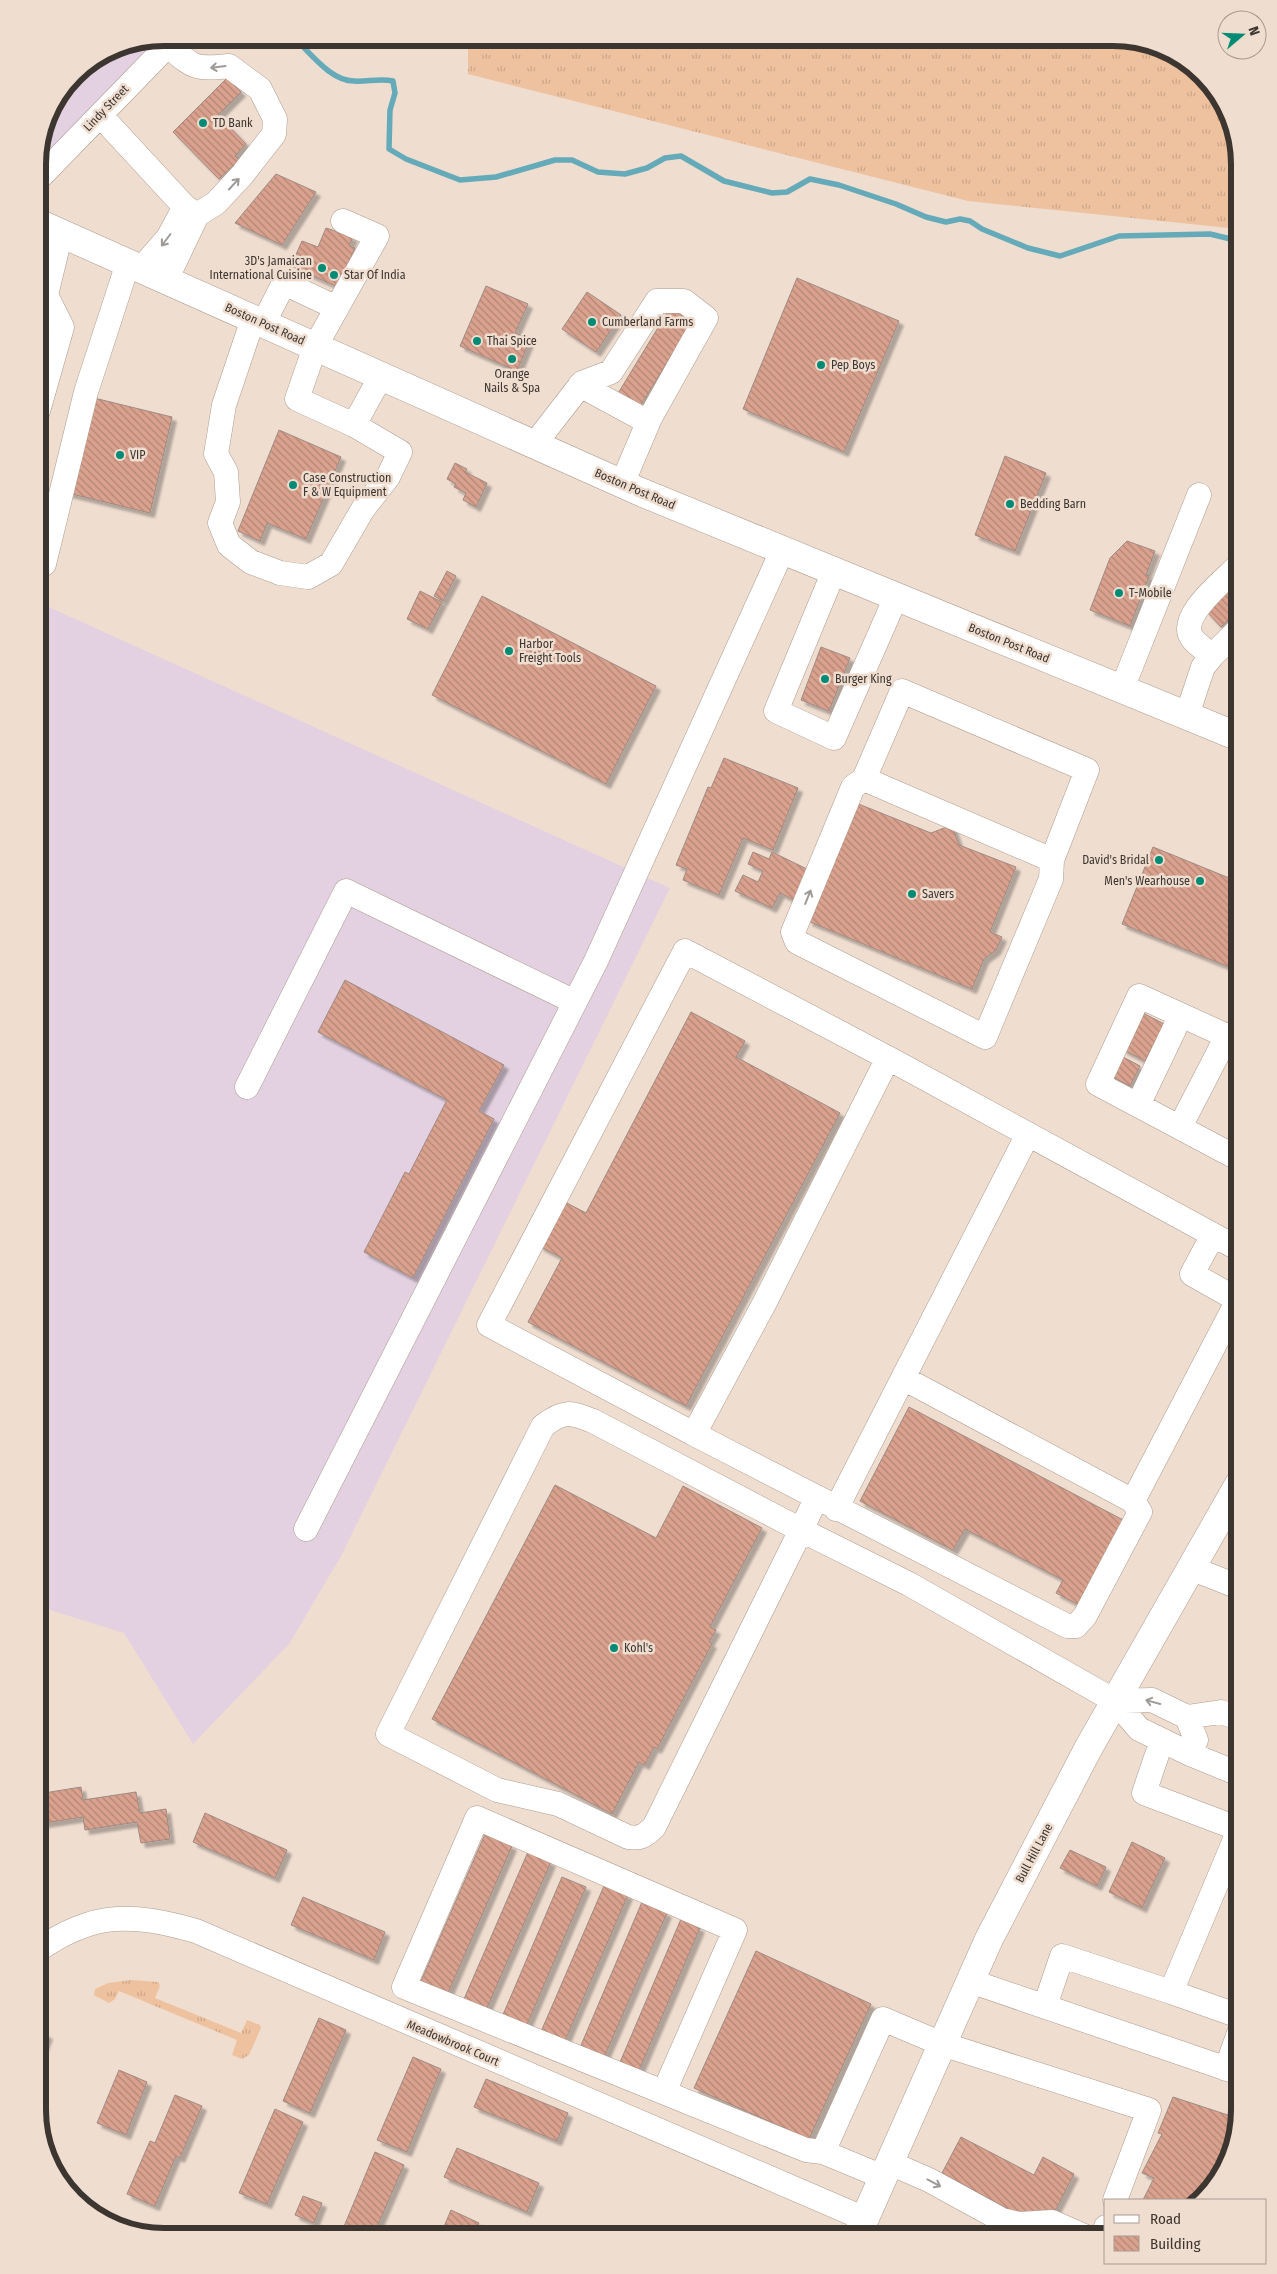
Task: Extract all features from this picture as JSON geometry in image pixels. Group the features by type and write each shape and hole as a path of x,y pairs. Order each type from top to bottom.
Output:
{"main road":[{"name":"Boston Post Road","path":"50,228 622,484 782,551 1231,733"},
{"name":"Bull Hill Lane","path":"861,2228 989,1939 1088,1747 1193,1569 1231,1500"}],"street":[{"name":"Lindy Street","path":"47,170 166,46"},
{"path":"47,553 86,392 135,266 168,238 191,211 216,203 274,134 275,119 260,89 229,66 204,69 191,64 175,46"},
{"path":"100,115 191,211"},
{"path":"166,280 191,211"},
{"path":"337,308 284,283 258,321 224,405 216,454 226,472 228,502 220,523 228,544 251,562 280,573 308,577 331,564 363,509 388,477 400,452 354,425 297,399 315,346 337,308 378,236 343,221"},
{"path":"47,279 50,228"},
{"path":"47,297 62,327 47,380"},
{"path":"534,445 580,385 611,372 657,301 684,301 706,318 648,422 622,484"},
{"path":"354,425 381,376"},
{"path":"580,385 648,422"},
{"path":"1122,688 1199,495"},
{"path":"306,1529 596,961 782,551"},
{"path":"834,571 776,711 834,738 896,597"},
{"path":"1212,656 1191,637 1188,626 1192,614 1231,574"},
{"path":"1188,716 1203,667 1231,638"},
{"path":"902,691 1087,770 1052,860 1051,878 985,1037 797,942 793,932 849,796 853,788 864,778 902,691"},
{"path":"864,778 1052,860"},
{"path":"247,1087 346,891 575,1002"},
{"path":"903,1378 1133,1500 1140,1512 1085,1616 1076,1626 1067,1626 816,1499 489,1326 685,951 888,1058 1231,1244"},
{"path":"1231,1033 1181,1015 1139,996 1098,1084 1231,1154"},
{"path":"1138,1105 1181,1015"},
{"path":"1180,1127 1231,1038"},
{"path":"694,1434 764,1304 888,1058"},
{"path":"836,1509 1028,1134"},
{"path":"1213,1235 1192,1274 1231,1296"},
{"path":"1133,1500 1231,1313"},
{"path":"816,1499 800,1530 658,1819 646,1836 628,1837 558,1804 497,1790 388,1734 543,1426 557,1415 572,1413 593,1421 800,1530 909,1584 1115,1701 1139,1729 1190,1754 1231,1770"},
{"path":"1193,1569 1231,1584"},
{"path":"1115,1701 1152,1700 1187,1717 1221,1712 1231,1715"},
{"path":"1187,1717 1196,1740 1190,1754"},
{"path":"1162,1740 1144,1793 1231,1826"},
{"path":"664,2092 735,1930 477,1818 404,1987 806,2150 823,2152 929,2180 1002,2220 1019,2224 1052,2222 1066,2228"},
{"path":"1170,1992 1231,1850"},
{"name":"Meadowbrook Court","path":"46,1944 76,1928 98,1921 124,1918 149,1919 196,1931 860,2228"},
{"path":"1045,2006 1062,1956 1231,2013"},
{"path":"970,1981 1231,2070"},
{"path":"823,2152 883,2019 942,2044 1149,2110 1115,2199"}],"shaded area":[{"path":"152,47 47,156 50,134 55,119 66,99 76,87 105,62 134,50"},
{"path":"47,606 670,888 341,1556 289,1644 193,1744 124,1633 47,1609"}],"green space":[{"path":"468,46 1120,47 1135,49 1165,58 1178,66 1201,87 1219,112 1228,142 1231,165 1231,228 968,201 468,74"},
{"path":"131,1980 158,1982 160,1986 155,1998 241,2033 247,2020 260,2025 261,2028 249,2055 242,2059 232,2055 237,2040 119,1991 115,1999 109,2003 94,1995 95,1989 108,1983"}],"building":[{"name":"TD Bank","path":"227,78 241,92 218,115 246,144 235,156 239,160 219,179 173,132"},
{"path":"276,174 316,192 282,245 235,223"},
{"path":"326,228 353,237 349,246 355,248 338,287 291,266 302,241 318,247"},
{"name":"Pep Boys","path":"797,278 899,321 844,452 743,409"},
{"path":"486,286 528,304 515,333 530,339 517,371 460,346"},
{"name":"Cumberland Farms","path":"587,292 621,315 596,352 562,329"},
{"name":"Cumberland Farms","path":"670,308 692,322 639,408 617,395"},
{"name":"VIP","path":"90,397 172,417 150,513 68,493"},
{"name":"Case Construction F & W Equipment","path":"279,430 341,457 306,539 267,523 260,541 238,531"},
{"name":"Bedding Barn","path":"1005,456 1046,473 1015,551 975,535"},
{"path":"455,463 467,469 465,472 487,483 476,507 463,500 466,493 454,487 456,484 447,479"},
{"name":"T-Mobile","path":"1127,541 1155,551 1146,575 1149,576 1130,626 1090,610 1110,558"},
{"path":"447,571 456,576 443,601 434,596"},
{"path":"1231,582 1231,617 1221,627 1206,611"},
{"path":"420,591 442,602 428,629 407,619"},
{"path":"482,596 656,686 606,784 432,695"},
{"name":"Burger King","path":"821,647 850,658 829,711 801,700"},
{"path":"724,758 798,788 773,850 743,838 719,895 683,880 687,869 676,865 708,787 711,788"},
{"name":"Savers","path":"856,803 931,833 952,825 959,845 1016,867 990,932 1002,937 996,950 984,959 972,989 808,921"},
{"path":"1153,847 1231,879 1231,968 1122,924"},
{"path":"753,852 769,859 772,852 809,870 794,900 780,893 772,908 735,891 743,875 758,882 763,871 748,864"},
{"path":"345,980 504,1065 479,1111 494,1119 413,1278 364,1252 405,1172 409,1174 447,1100 318,1032"},
{"path":"691,1012 745,1041 736,1057 840,1113 686,1406 528,1322 562,1258 539,1246 563,1201 586,1213"},
{"path":"1141,1012 1164,1024 1145,1061 1122,1049"},
{"path":"1121,1056 1140,1066 1130,1086 1111,1076"},
{"path":"909,1407 1125,1521 1081,1606 1056,1593 1063,1580 965,1529 953,1550 860,1501"},
{"path":"555,1485 656,1538 683,1486 762,1528 710,1627 716,1630 709,1642 712,1644 657,1749 654,1747 645,1765 639,1762 612,1814 432,1719"},
{"path":"81,1787 83,1800 136,1792 140,1813 166,1809 170,1839 141,1843 137,1822 85,1830 83,1817 46,1823 46,1793"},
{"path":"205,1813 287,1850 275,1878 193,1842"},
{"path":"485,1834 512,1846 448,1993 421,1981"},
{"path":"1132,1842 1165,1858 1142,1908 1109,1892"},
{"path":"1070,1850 1106,1867 1097,1886 1060,1868"},
{"path":"528,1852 551,1862 486,2010 464,1999"},
{"path":"562,1877 586,1887 526,2027 502,2017"},
{"path":"604,1886 628,1895 564,2043 540,2034"},
{"path":"303,1897 385,1932 374,1960 291,1925"},
{"path":"642,1902 667,1913 603,2060 579,2050"},
{"path":"681,1919 700,1928 637,2075 618,2067"},
{"path":"756,1951 871,2004 809,2139 694,2088"},
{"path":"319,2018 346,2030 310,2113 283,2101"},
{"path":"413,2057 441,2069 407,2152 377,2140"},
{"path":"119,2070 147,2082 126,2135 97,2123"},
{"path":"486,2079 568,2113 557,2141 474,2107"},
{"path":"175,2095 202,2106 180,2158 176,2156 155,2206 127,2194 150,2141 155,2143"},
{"path":"1173,2097 1231,2116 1227,2140 1215,2169 1189,2199 1144,2199 1154,2178 1142,2173 1162,2134 1158,2133"},
{"path":"275,2109 303,2122 267,2204 239,2193"},
{"path":"961,2137 1034,2175 1043,2157 1074,2174 1054,2213 1028,2220 942,2173"},
{"path":"457,2148 539,2183 527,2212 444,2177"},
{"path":"375,2152 404,2165 377,2227 344,2227"},
{"path":"303,2196 322,2203 314,2223 295,2215"},
{"path":"451,2210 479,2223 477,2227 444,2227"}],"waterway":[{"path":"302,46 321,65 345,80 393,81 395,93 390,110 389,149 406,159 460,180 496,177 555,160 572,160 598,172 625,174 647,168 665,158 681,156 724,181 772,193 787,192 810,179 839,185 896,204 926,217 946,222 960,219 970,221 982,229 1028,248 1060,256 1119,236 1210,234 1231,239"}],"place":[{"name":"TD Bank","path":"203,123"},
{"name":"3D's Jamaican International Cuisine","path":"322,268"},
{"name":"Star Of India","path":"334,275"},
{"name":"Cumberland Farms","path":"592,322"},
{"name":"Thai Spice","path":"477,341"},
{"name":"Orange Nails & Spa","path":"512,359"},
{"name":"Pep Boys","path":"821,365"},
{"name":"VIP","path":"120,455"},
{"name":"Case Construction F & W Equipment","path":"293,485"},
{"name":"Bedding Barn","path":"1010,504"},
{"name":"T-Mobile","path":"1119,593"},
{"name":"Harbor Freight Tools","path":"509,651"},
{"name":"Burger King","path":"825,679"},
{"name":"David's Bridal","path":"1159,860"},
{"name":"Men's Wearhouse","path":"1200,881"},
{"name":"Savers","path":"912,894"},
{"name":"Kohl's","path":"614,1648"}]}
